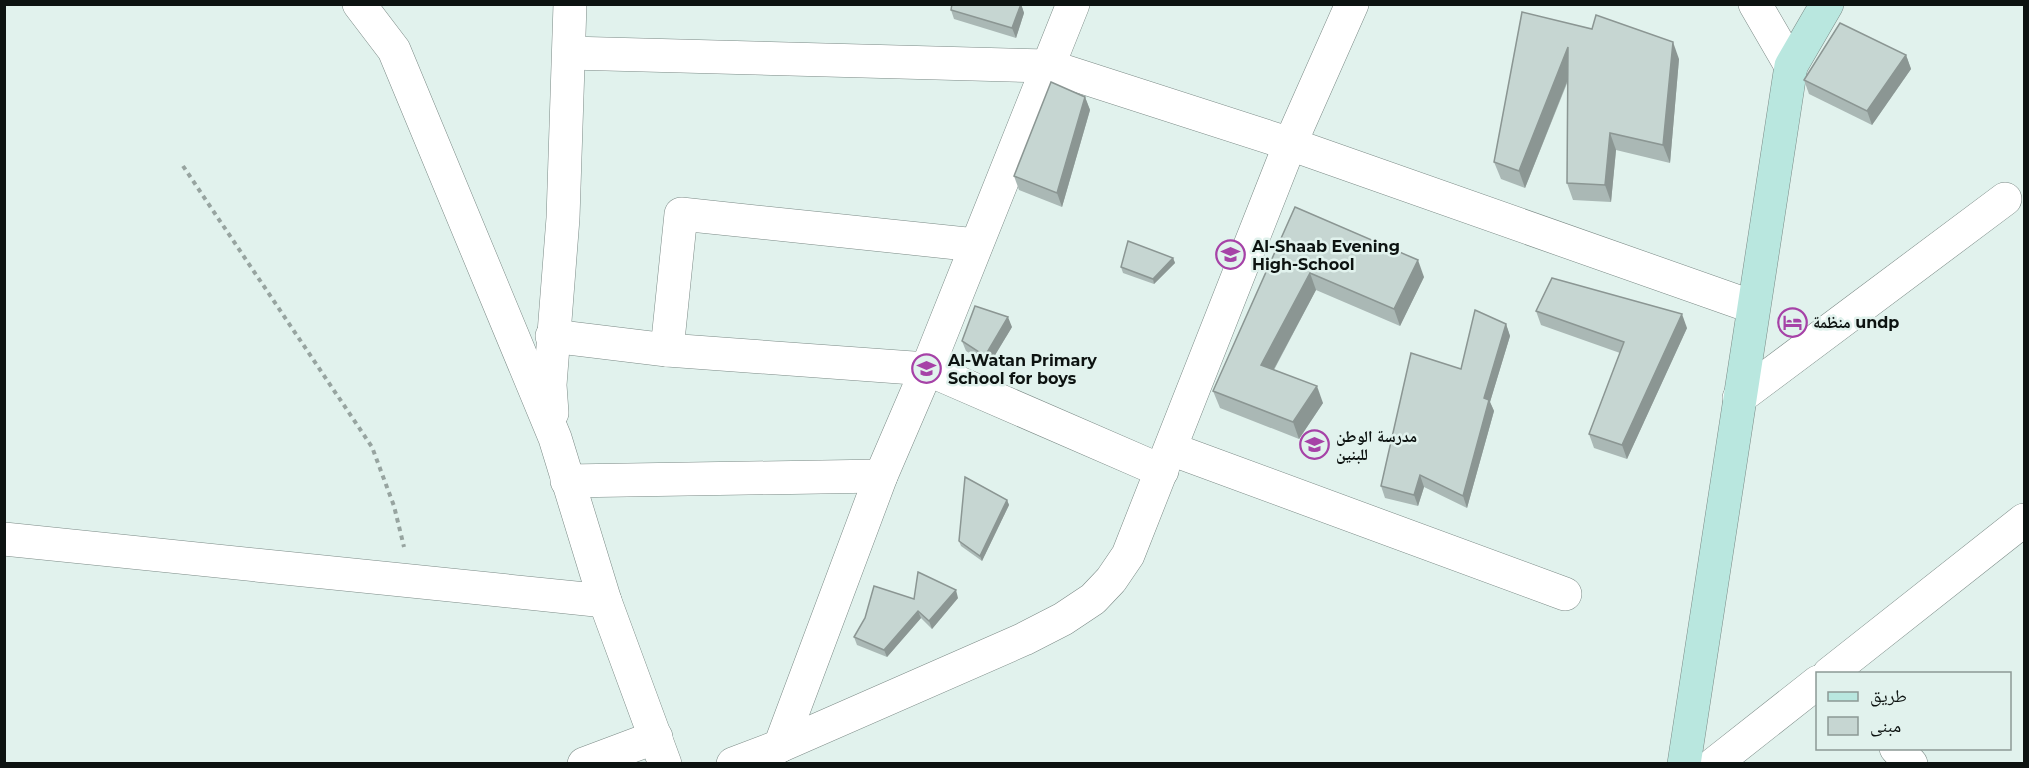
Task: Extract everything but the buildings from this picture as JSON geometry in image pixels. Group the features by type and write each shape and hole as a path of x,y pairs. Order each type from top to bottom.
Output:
{"main road":[{"path":"1684,764 1791,66 1827,4"}],"street":[{"path":"359,4 394,50 555,438 605,601 660,750 584,764"},
{"path":"555,438 549,385 563,218 570,4"},
{"path":"780,746 881,476 927,369 1073,4"},
{"path":"733,764 780,746 1024,639 1093,599 1111,580 1128,555 1290,144 1352,4"},
{"path":"1755,4 1791,66"},
{"path":"569,53 1048,66 1290,144 1753,307"},
{"path":"1739,398 2005,199"},
{"path":"668,350 681,214 976,245"},
{"path":"552,336 668,350 927,369 1166,460 1565,594"},
{"path":"567,482 881,476"},
{"path":"1832,672 2025,520"},
{"path":"4,539 411,579 605,601"},
{"path":"1714,764 1816,684"},
{"path":"1898,750 1911,764"}],"path":[{"path":"183,166 372,447 394,506 411,579"}],"place":[{"name":"Al-Shaab Evening High-School","path":"1231,255"},
{"name":"منظمة undp","path":"1792,322"},
{"name":"Al-Watan Primary School for boys","path":"927,369"},
{"name":"مدرسة الوطن للبنين","path":"1315,445"}]}
